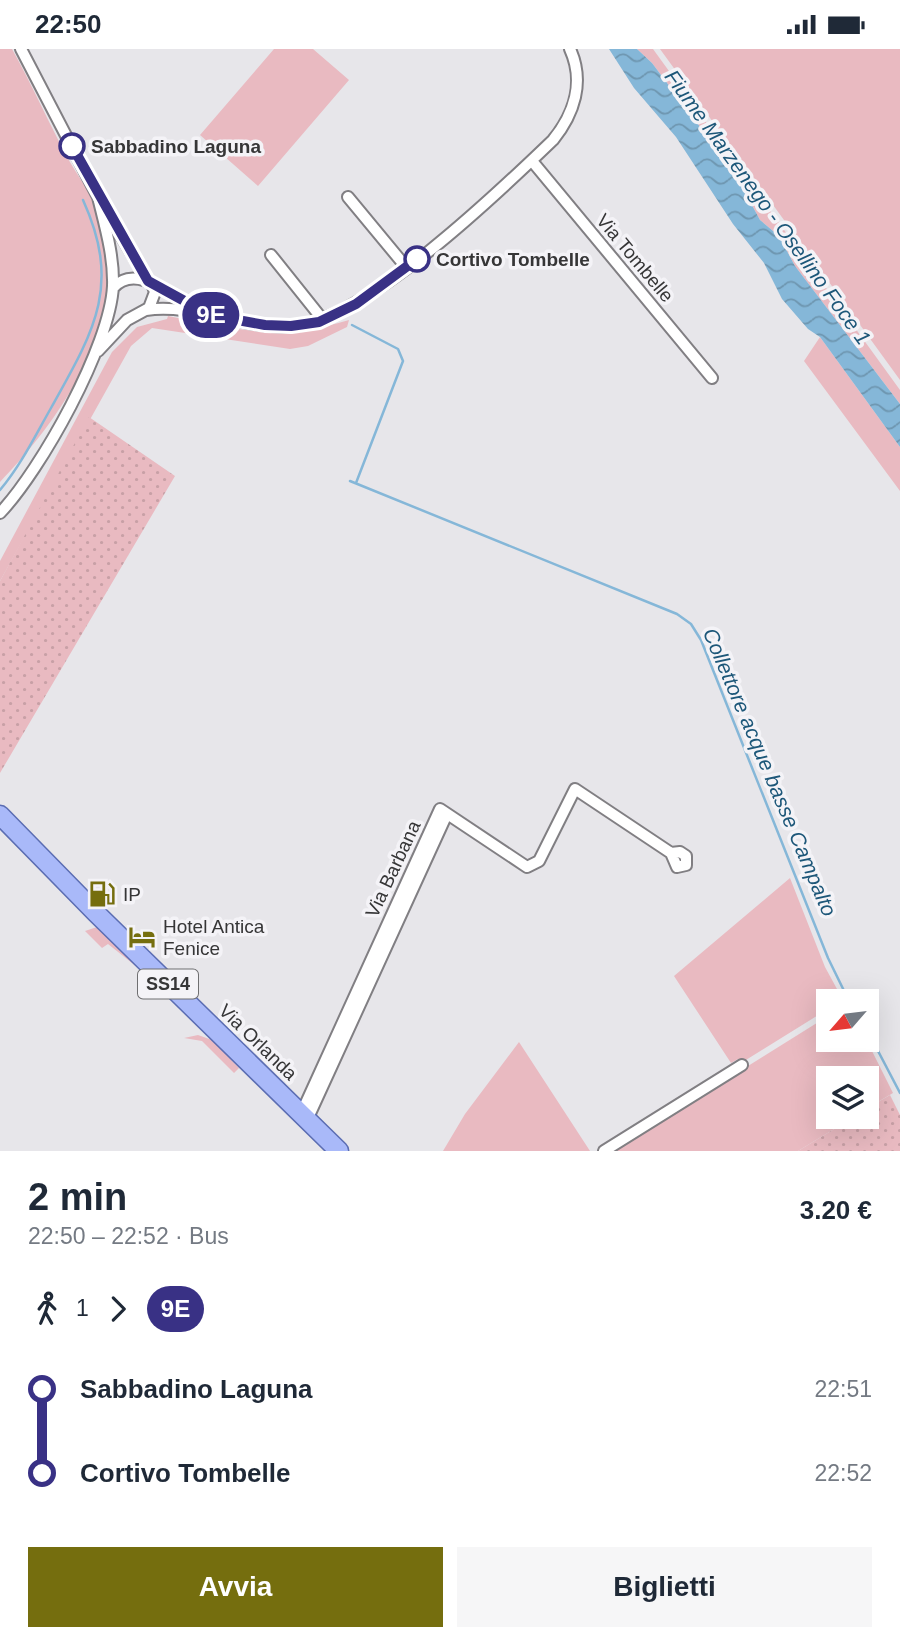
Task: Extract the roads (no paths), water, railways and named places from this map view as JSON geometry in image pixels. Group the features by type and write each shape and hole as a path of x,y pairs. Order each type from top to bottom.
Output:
{"main road":[{"name":"Via Orlanda","path":"0,815 339,1151"}],"street":[{"path":"21,49 99,197 150,283 153,300 146,310 127,320 94,356"},
{"path":"146,310 180,310 277,326 323,320 356,304 406,267 532,161 565,125 573,109 577,73 570,49"},
{"name":"Via Tombelle","path":"532,161 712,378"},
{"path":"0,513 33,473 94,356 113,288 111,250 99,197"},
{"path":"348,197 406,267"},
{"path":"271,255 323,320"},
{"path":"113,288 128,277 150,283 210,315"},
{"path":"109,305 114,316 127,320"},
{"name":"Via Barbana","path":"304,1117 447,814 527,867 539,862 575,789 671,853"},
{"path":"604,1151 742,1065"}],"water":[{"path":"609,49 637,49 652,63 716,148 735,174 760,220 779,236 795,266 900,404 900,447 820,337 808,329 782,299 764,263 733,224 676,137 634,88"}],"waterway":[{"path":"0,490 21,460 80,355 98,307 100,258 95,230 83,200"},
{"path":"352,325 398,349 403,361 356,483"},
{"name":"Collettore acque basse Campalto","path":"350,481 677,614 691,624 701,640 828,958 843,989"},
{"name":"Collettore acque basse Campalto","path":"879,1052 900,1093"}],"place":[{"name":"Sabbadino Laguna","path":"72,146"},
{"name":"Cortivo Tombelle","path":"417,259"},
{"name":"IP","path":"102,894"},
{"name":"Hotel Antica Fenice","path":"142,937"}],"water label":[{"name":"Fiume Marzenego - Osellino Foce 1","path":"768,207"}]}
